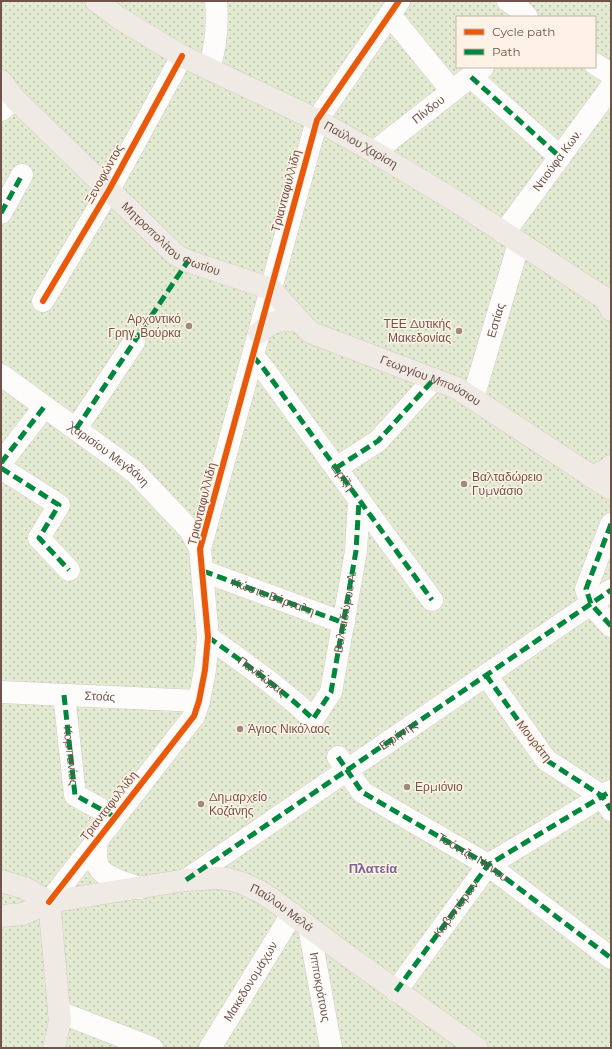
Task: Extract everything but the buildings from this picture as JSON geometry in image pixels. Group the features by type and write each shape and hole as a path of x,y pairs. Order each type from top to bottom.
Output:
{"main road":[{"name":"Παύλου Χαρίση","path":"96,1 119,18 182,56 317,120 374,152 459,203 609,302"},
{"name":"Μητροπολίτου Φωτίου","path":"1,81 8,104 108,190 176,255 188,261 271,289"},
{"name":"Γεωργίου Μπούσιου","path":"271,289 299,321 312,333 457,388 611,489"},
{"path":"259,333 276,321 299,321"},
{"path":"591,477 611,466"},
{"name":"Παύλου Μελά","path":"1,916 23,914 49,902 186,880 217,878 242,883 259,891 475,1047"},
{"path":"1,881 25,888 49,902 59,1012 59,1029 54,1048"}],"street":[{"path":"209,69 213,56 216,34 216,1"},
{"path":"395,8 452,91"},
{"name":"Τριανταφυλλίδη","path":"49,902 194,716 199,701 205,670 208,637 200,549 317,120 395,8"},
{"name":"Ξενοφώντος","path":"43,301 108,190 182,56"},
{"path":"596,65 611,74"},
{"path":"477,72 560,157"},
{"name":"Πίνδου","path":"374,152 477,72"},
{"name":"Ντιούφα Κων.","path":"511,238 560,157 611,87"},
{"path":"1,213 22,175"},
{"name":"Εστίας","path":"473,398 511,238"},
{"path":"76,429 134,342"},
{"name":"Δρίζη","path":"253,356 432,600"},
{"name":"Χαρισίου Μεγδάνη","path":"1,375 135,472 190,530 200,549"},
{"path":"336,468 378,441 434,379"},
{"path":"1,463 44,407"},
{"path":"1,468 59,505 39,538 69,570"},
{"name":"Βαλταδώρου Α.","path":"313,720 331,692 356,551 359,500"},
{"path":"611,524 586,589 591,604 611,626"},
{"name":"Κώστα Βάρναλη","path":"203,571 344,623"},
{"name":"Ειρήνης","path":"186,880 343,763 486,675 611,590"},
{"name":"Πανδώρας","path":"208,637 292,699 313,720"},
{"name":"Μουράτη","path":"486,675 546,760 608,799"},
{"name":"Στοάς","path":"1,692 199,701"},
{"name":"Κομπανίας","path":"64,695 75,795 115,817"},
{"name":"Τσόντζα Νάνου","path":"343,763 362,792 488,865 611,958"},
{"name":"Κοβεντάρων","path":"396,991 488,865 608,799"},
{"path":"97,840 96,855 98,866 118,881 140,888"},
{"name":"Μακεδονομάχων","path":"210,1048 300,921"},
{"name":"Ιπποκράτους","path":"300,921 331,1048"},
{"path":"59,1012 152,1048"}],"green space":[{"path":"1,1 611,1 611,1048 1,1048"}],"marked path":[{"path":"471,77 560,157"},
{"path":"1,213 22,175"},
{"path":"76,429 188,261"},
{"path":"253,356 432,600"},
{"path":"336,468 378,441 434,379"},
{"path":"1,463 44,407"},
{"path":"1,468 59,505 39,538 69,570"},
{"path":"208,637 275,686 313,719 331,692 356,551 359,500"},
{"path":"611,524 586,589 591,604 611,626"},
{"path":"203,571 344,623"},
{"path":"186,880 611,590"},
{"path":"486,675 546,760 602,796 611,810"},
{"path":"64,695 75,795 115,817"},
{"path":"338,757 362,792 488,865 611,958"},
{"path":"396,991 488,865 611,791"}],"cycle path":[{"path":"49,902 194,716 199,701 205,670 208,637 200,549 317,120 399,1"},
{"path":"43,301 109,190 182,56"}],"place":[{"name":"Αρχοντικό Γρηγ. Βούρκα","path":"189,326"},
{"name":"ΤΕΕ Δυτικής Μακεδονίας","path":"459,331"},
{"name":"Βαλταδώρειο Γυμνάσιο","path":"464,484"},
{"name":"Άγιος Νικόλαος","path":"240,729"},
{"name":"Ερμιόνιο","path":"407,787"},
{"name":"Δημαρχείο Κοζάνης","path":"201,804"}],"district":[{"name":"Πλατεία","path":"373,868"}]}
